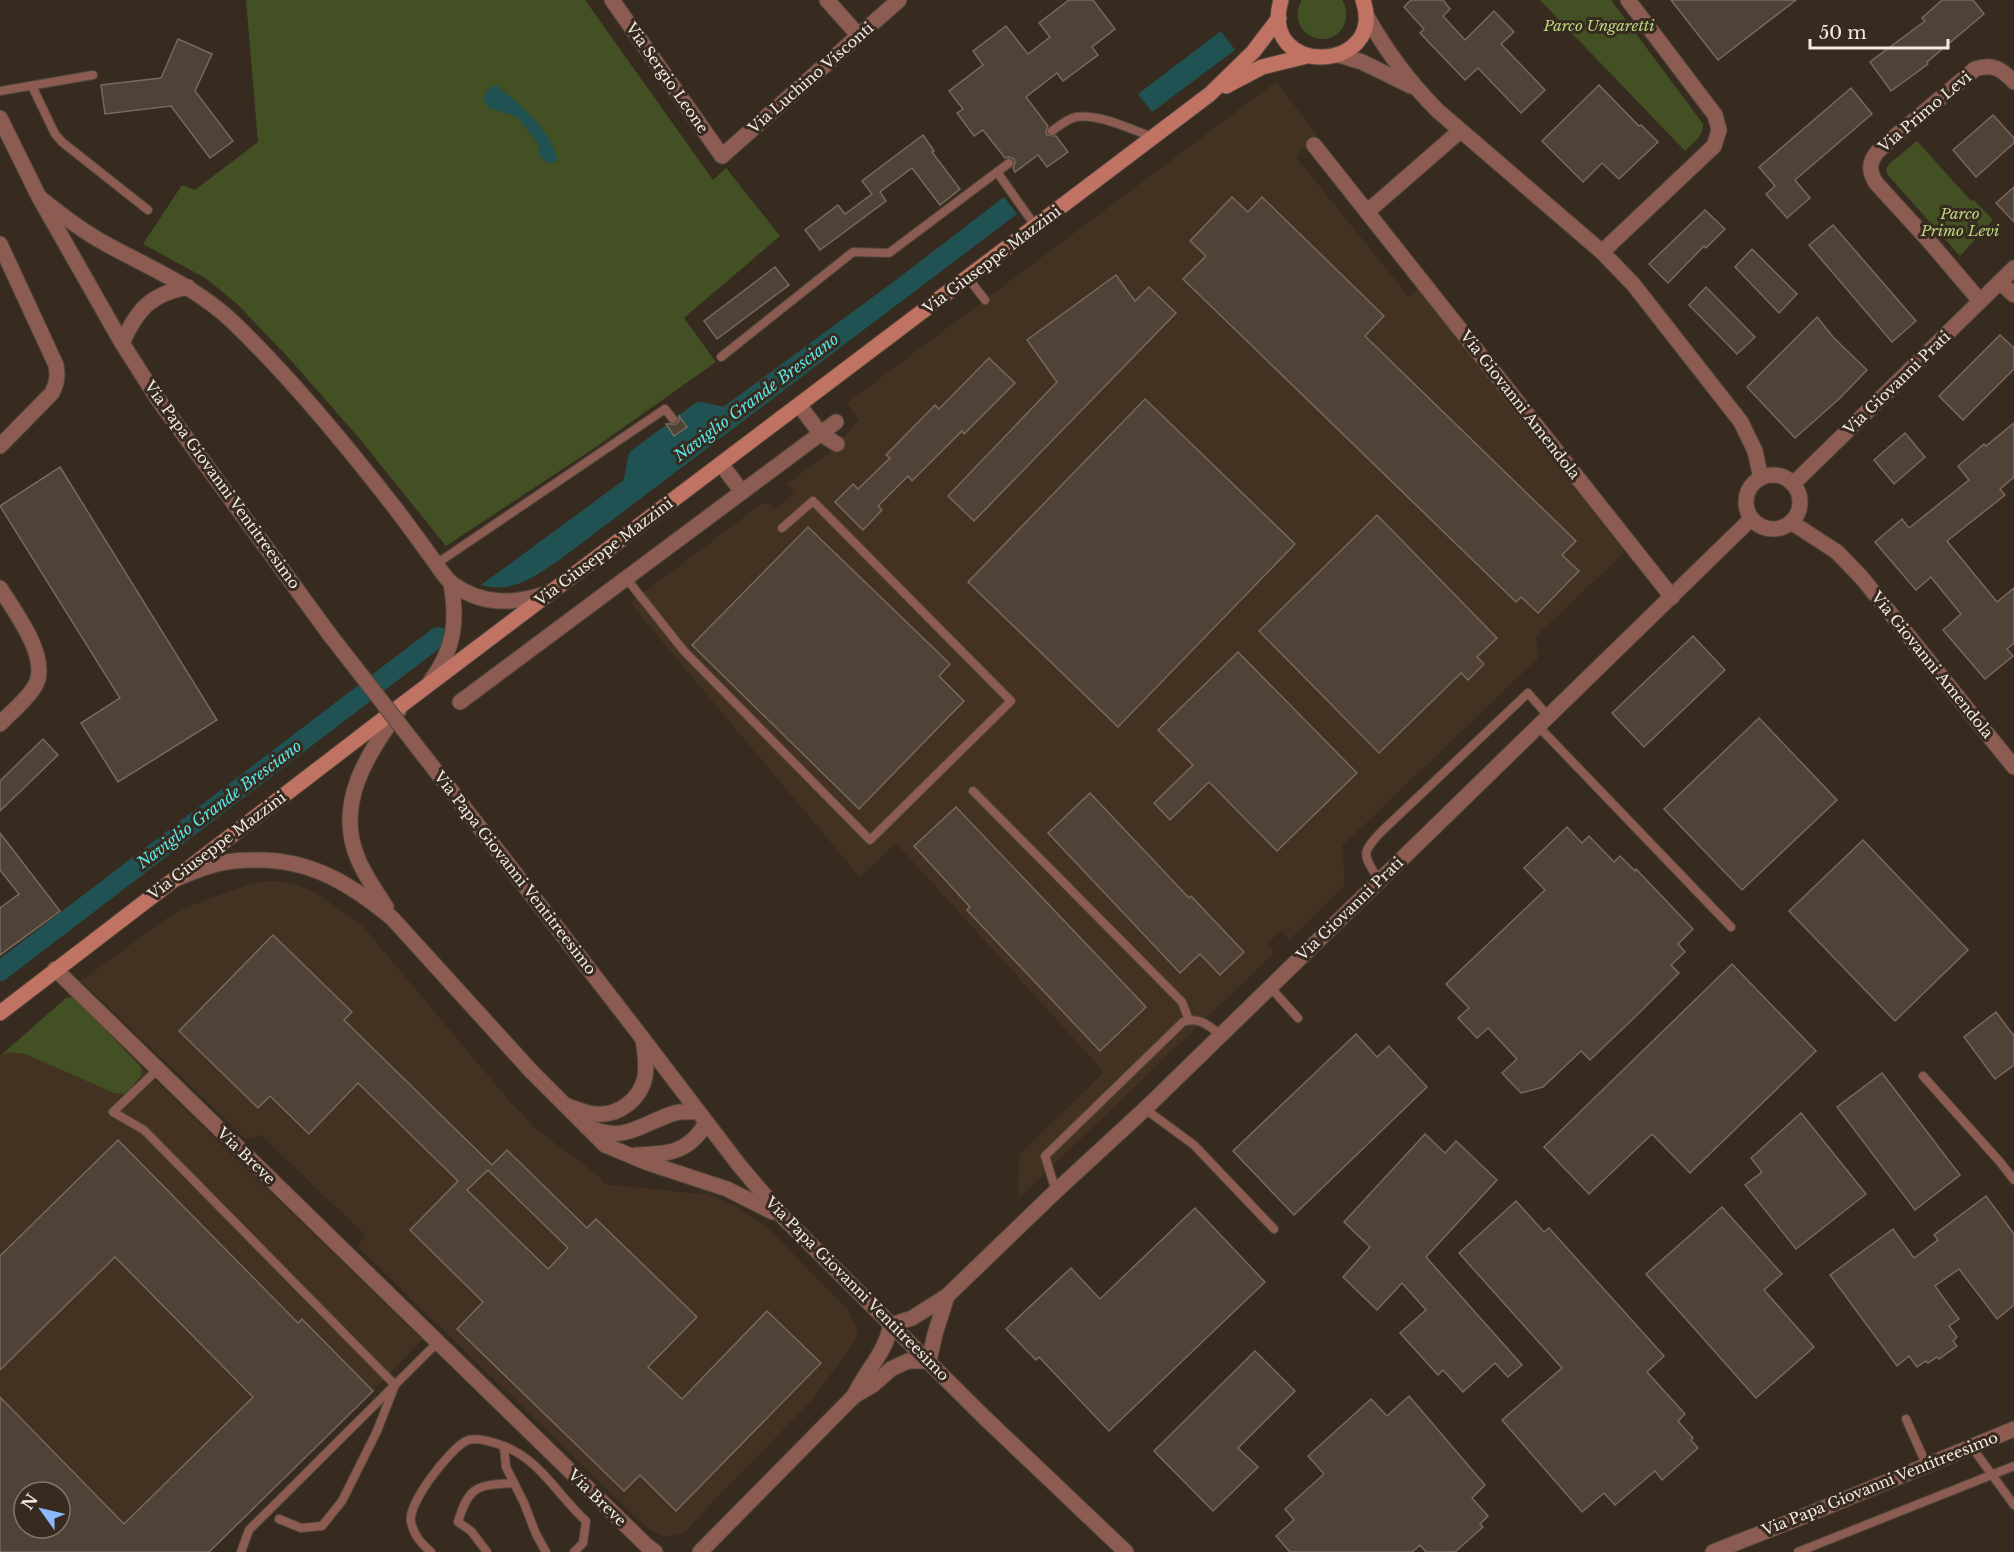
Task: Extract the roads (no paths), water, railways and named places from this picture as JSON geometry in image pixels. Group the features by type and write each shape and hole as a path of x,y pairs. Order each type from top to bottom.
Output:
{"main road":[{"path":"1281,0 1279,18 1281,30 1287,41 1307,56"},
{"path":"1339,55 1351,47 1360,36 1365,4"},
{"name":"Via Giuseppe Mazzini","path":"0,1013 550,592 1210,94 1253,52 1279,18"},
{"name":"Via Giuseppe Mazzini","path":"1210,94 1262,67 1307,56 1320,58 1339,55"}],"street":[{"name":"Via Sergio Leone","path":"612,0 722,156"},
{"path":"827,0 859,36"},
{"name":"Via Luchino Visconti","path":"722,156 899,0"},
{"path":"1602,252 1714,146 1719,130 1715,115 1628,0"},
{"path":"1365,4 1391,57 1416,88 1460,131 1602,252 1633,284 1734,413 1755,451 1761,478"},
{"path":"1339,55 1362,62 1416,88"},
{"name":"Via Primo Levi","path":"1980,301 1876,183 1871,175 1870,166 1879,150 1975,69 1993,66 2001,69 2014,82"},
{"name":"Via Papa Giovanni Ventitreesimo","path":"0,118 39,197 122,343 157,398 330,635 702,1118 783,1217 985,1418 1126,1552"},
{"path":"1367,212 1460,131"},
{"name":"Via Giovanni Amendola","path":"1314,145 1672,597"},
{"path":"39,197 68,220 105,244 188,287 232,321 302,397 387,498 451,584 468,595 488,601 508,603 529,600 550,592"},
{"path":"0,244 56,365 58,376 52,393 0,446"},
{"name":"Via Giovanni Prati","path":"1793,484 2014,268"},
{"path":"2000,282 2014,295"},
{"path":"122,343 134,318 151,300 162,294 188,287"},
{"path":"799,405 821,434 837,444"},
{"path":"460,702 836,422"},
{"path":"721,464 742,492"},
{"path":"1778,476 1793,484 1800,504 1791,522 1771,530 1756,524 1751,519 1747,512 1746,496 1749,488 1761,478 1778,476"},
{"name":"Via Giovanni Prati","path":"891,1325 912,1318 947,1296 1145,1109 1751,519"},
{"name":"Via Giovanni Amendola","path":"1791,522 1822,541 1856,571 2014,767"},
{"path":"426,687 440,668 449,648 454,627 455,605 451,584"},
{"path":"0,588 35,646 38,675 37,683 32,691 0,724"},
{"path":"392,918 356,856 351,838 350,817 351,800 360,773 376,742 403,704"},
{"path":"170,881 218,863 269,860 295,863 345,882 392,918 561,1103 605,1145 630,1156 727,1189 783,1217"},
{"name":"Via Breve","path":"55,969 645,1545 655,1552"},
{"path":"561,1103 593,1114 605,1114 627,1106 642,1087 645,1076 643,1039"},
{"path":"581,1123 593,1129 620,1133 634,1131 674,1113 702,1118 695,1139 678,1150 659,1155 630,1156"},
{"name":"Via Giovanni Prati","path":"928,1361 947,1296"},
{"path":"854,1396 863,1377 879,1357 887,1342 891,1325"},
{"path":"700,1552 854,1396 873,1385 891,1369 908,1361 928,1361"},
{"name":"Via Papa Giovanni Ventitreesimo","path":"1713,1552 2014,1429"}],"lane":[{"path":"0,91 93,75"},
{"path":"32,86 55,134 62,142 148,210"},
{"path":"1052,131 1067,120 1086,117 1098,118 1154,137"},
{"path":"720,357 853,252 889,253 1009,163"},
{"path":"996,172 1036,227"},
{"path":"968,278 985,300"},
{"path":"436,564 665,410 673,419"},
{"path":"626,578 684,651 870,840 1011,701 813,501 782,528"},
{"path":"667,630 674,623"},
{"path":"1379,882 1367,859 1368,845 1528,693 1543,721 1731,927"},
{"path":"974,791 1182,1002 1189,1020"},
{"path":"1270,987 1298,1018"},
{"path":"1056,1191 1045,1156 1183,1022 1189,1020 1204,1022 1221,1035"},
{"path":"157,1070 113,1112 144,1130 395,1385"},
{"path":"1923,1076 2014,1180"},
{"path":"1145,1109 1194,1145 1274,1229"},
{"path":"241,1552 249,1530 438,1342"},
{"path":"279,1519 301,1528 322,1526 342,1502 377,1431 395,1385"},
{"path":"1906,1419 1927,1466"},
{"path":"431,1552 417,1540 410,1521 412,1509 446,1457 467,1440 483,1440 523,1454 557,1488 572,1508 586,1521 583,1543 574,1552"},
{"path":"504,1446 506,1467 546,1552"},
{"path":"1971,1446 2014,1506"},
{"path":"1798,1552 2014,1466"},
{"path":"487,1552 471,1531 458,1522 462,1508 468,1497 482,1484 514,1483"}],"water":[{"path":"1221,31 1235,50 1152,112 1138,94"},
{"path":"496,85 541,127 558,161 547,163 540,156 538,144 517,117 489,108 483,99 488,89"},
{"path":"1004,197 1017,214 558,561 531,578 512,586 481,585 892,283"}],"waterway":[{"path":"632,491 638,458 700,412 729,418"},
{"name":"Naviglio Grande Bresciano","path":"0,971 438,637"}],"park label":[{"name":"Parco Ungaretti","path":"1599,26"},
{"name":"Parco Primo Levi","path":"1960,222"}]}
